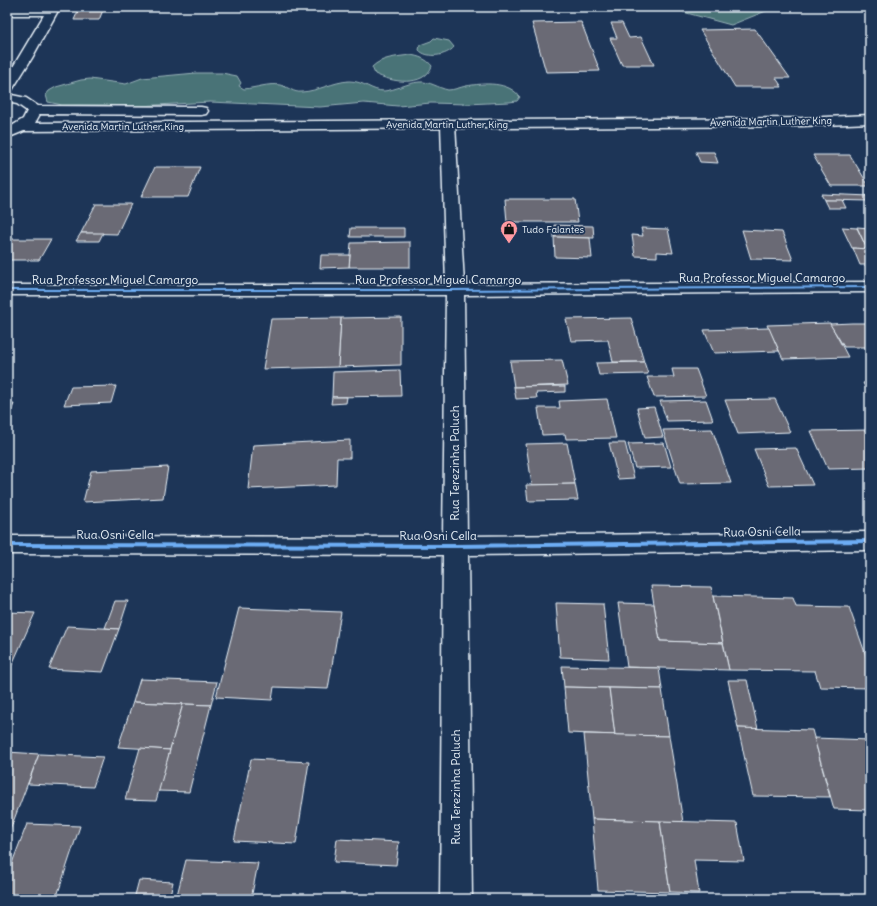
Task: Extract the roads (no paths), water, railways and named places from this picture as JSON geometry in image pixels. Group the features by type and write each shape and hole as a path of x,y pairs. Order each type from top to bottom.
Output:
{"street":[{"path":"7,12 53,9"},
{"path":"7,87 26,58 53,9"},
{"path":"7,98 28,103 34,110 32,118 23,127 7,134"},
{"path":"794,107 802,122"},
{"name":"Avenida Martin Luther King","path":"34,110 214,111"},
{"name":"Avenida Martin Luther King","path":"23,127 802,122 870,119"},
{"name":"Rua Terezinha Paluch","path":"448,124 455,290 456,899"},
{"name":"Rua Professor Miguel Camargo","path":"7,290 455,290 870,287"},
{"name":"Rua Osni Cella","path":"7,545 455,546 870,540"}],"place":[{"name":"Tudo Falantes","path":"509,244"}]}
